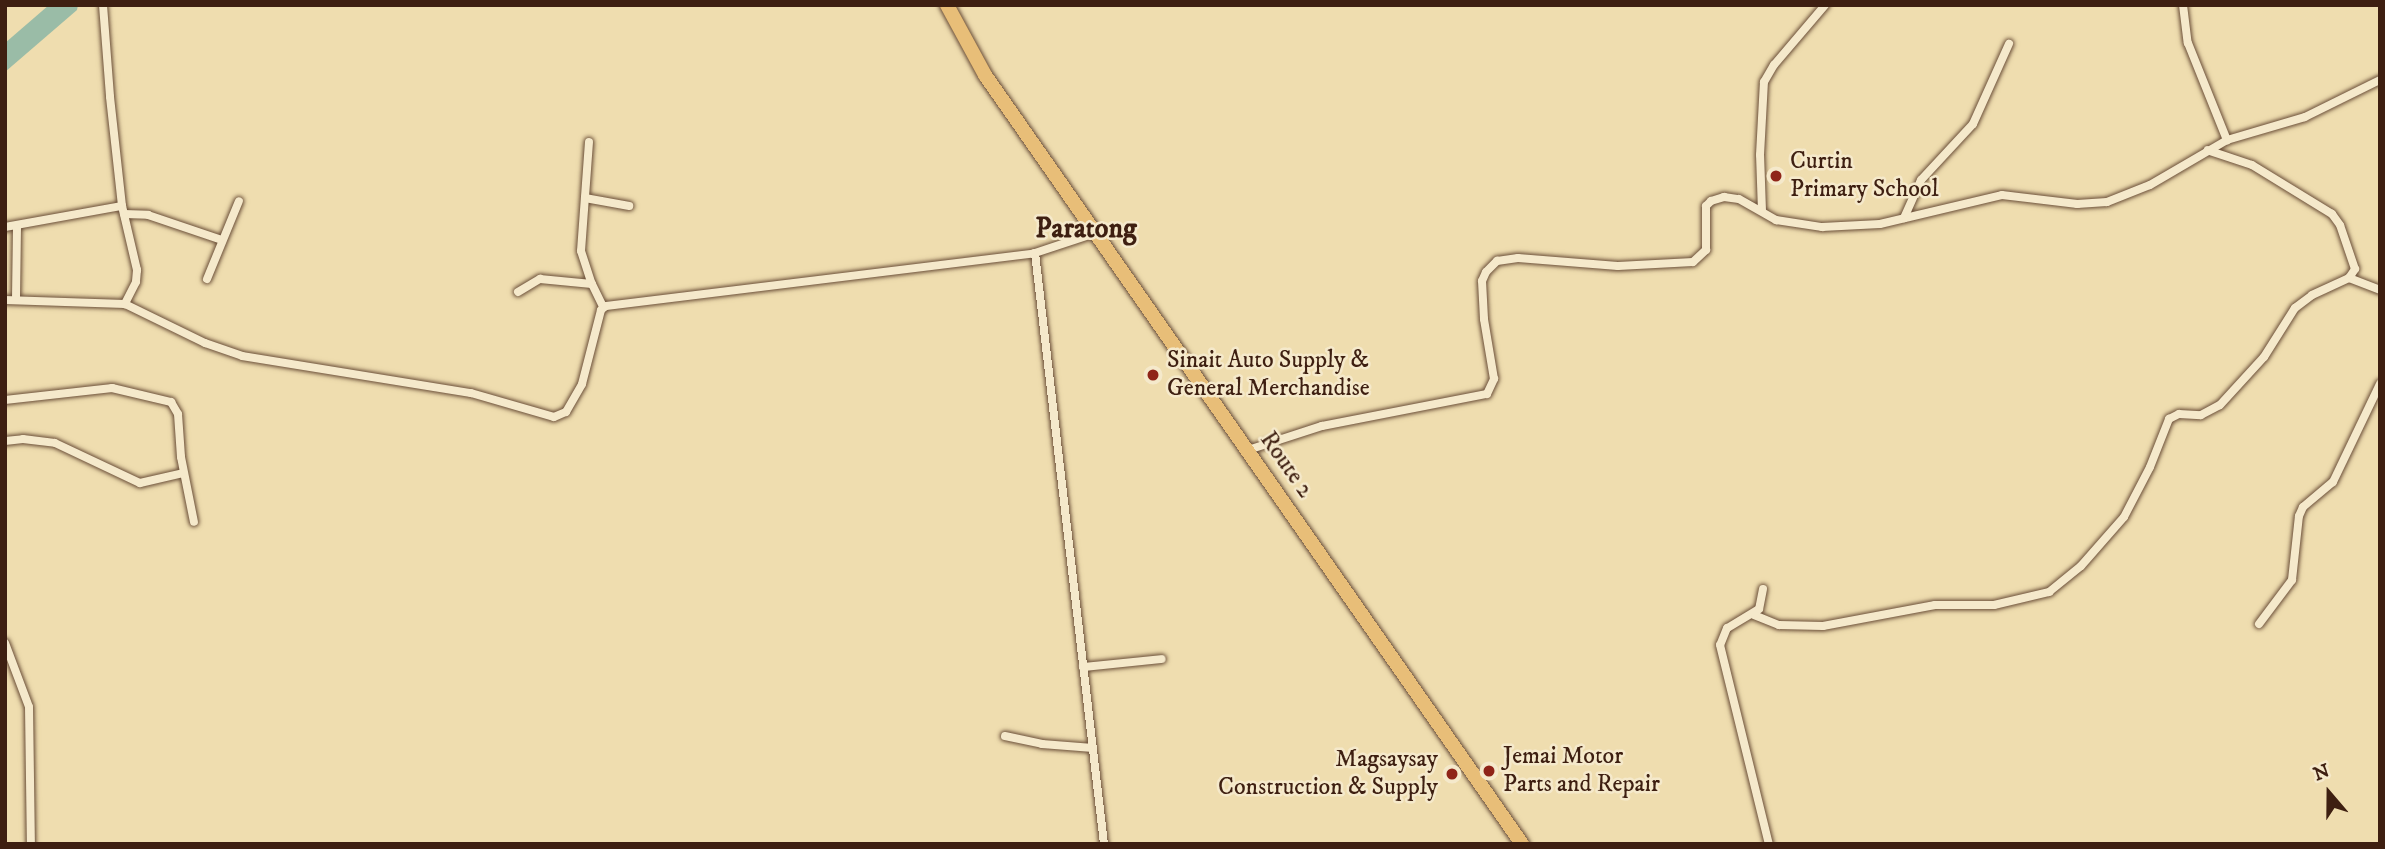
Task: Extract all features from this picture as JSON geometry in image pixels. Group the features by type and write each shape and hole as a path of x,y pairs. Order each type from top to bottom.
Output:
{"highway":[{"name":"Route 2","path":"947,5 985,75 1522,844"}],"street":[{"path":"103,5 123,210 137,270 136,282 125,304"},
{"path":"1762,211 1760,155 1764,82 1774,65 1825,5"},
{"path":"2183,5 2183,28 2227,140"},
{"path":"1904,218 1921,180 1968,131 2009,44"},
{"path":"1248,450 1322,426 1487,394 1494,379 1484,319 1482,281 1486,272 1497,261 1518,258 1618,266 1688,263 1702,257 1706,250 1706,206 1711,201 1724,197 1739,199 1784,222 1822,227 1866,226 2003,195 2077,204 2107,202 2150,185 2227,140 2305,117 2380,80"},
{"path":"5,300 125,304 205,343 242,356 471,393 554,417 566,412 582,384 603,307 581,251 589,142"},
{"path":"1754,615 1779,625 1823,626 1935,606 1994,605 2055,588 2081,566 2124,517 2150,467 2169,419 2179,414 2201,415 2220,405 2264,357 2295,309 2312,295 2354,275 2355,265 2332,214 2252,165 2207,150"},
{"path":"585,198 629,206"},
{"path":"207,279 239,201"},
{"path":"5,227 123,210 148,215 222,240"},
{"path":"16,299 17,226"},
{"path":"603,307 1035,253 1095,233"},
{"path":"1035,253 1104,844"},
{"path":"2349,278 2380,290"},
{"path":"518,292 540,279 592,284"},
{"path":"2259,624 2292,580 2299,516 2303,507 2333,482 2380,384"},
{"path":"5,400 117,388 171,402 178,414 183,473 194,522"},
{"path":"5,441 23,439 55,443 140,483 183,473"},
{"path":"1763,589 1762,603 1754,615 1727,628 1720,645 1769,844"},
{"path":"5,643 29,706 31,844"},
{"path":"1083,667 1162,659"},
{"path":"1005,736 1042,744 1093,748"}],"shaded area":[{"path":"49,5 78,5 77,10 5,72 5,43"}],"place":[{"name":"Curtin Primary School","path":"1776,176"},
{"name":"Sinait Auto Supply & General Merchandise","path":"1153,375"},
{"name":"Jemai Motor Parts and Repair","path":"1489,771"},
{"name":"Magsaysay Construction & Supply","path":"1452,774"}],"district":[{"name":"Paratong","path":"1086,229"}]}
